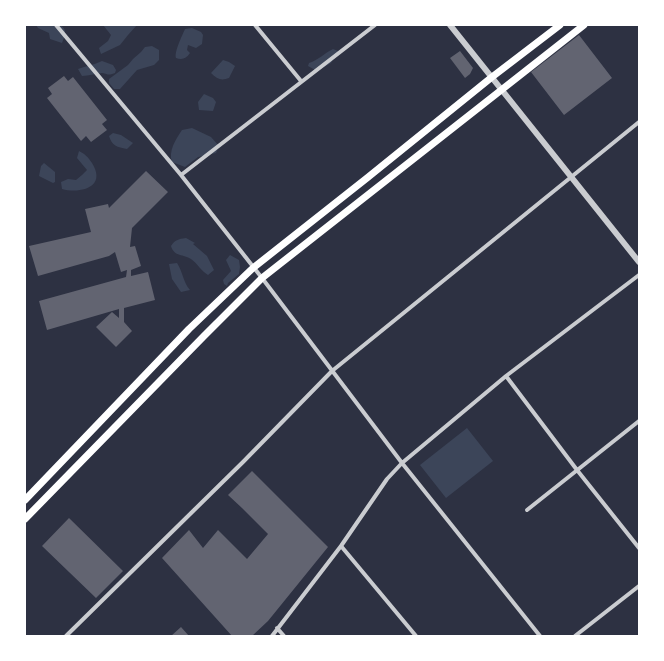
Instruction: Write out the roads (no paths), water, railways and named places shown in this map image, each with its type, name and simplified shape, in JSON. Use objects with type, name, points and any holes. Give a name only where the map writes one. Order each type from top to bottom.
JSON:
[{"type":"main road","points":[[25,500],[189,329],[253,268],[367,178],[492,76],[560,25]]},
{"type":"main road","points":[[25,519],[262,278],[584,25]]},
{"type":"main road","points":[[367,178],[376,189]]},
{"type":"street","points":[[56,25],[181,175],[262,278],[402,463],[540,636]]},
{"type":"street","points":[[255,25],[301,82]]},
{"type":"street","points":[[181,175],[375,25]]},
{"type":"street","points":[[450,25],[639,262]]},
{"type":"street","points":[[66,636],[238,467],[332,371],[639,122]]},
{"type":"street","points":[[272,636],[342,546],[387,479],[402,463],[506,376],[639,275]]},
{"type":"street","points":[[506,376],[577,470],[639,548]]},
{"type":"street","points":[[526,510],[639,421]]},
{"type":"street","points":[[342,546],[416,636]]},
{"type":"street","points":[[575,636],[639,586]]},
{"type":"street","points":[[277,628],[284,636]]}]
